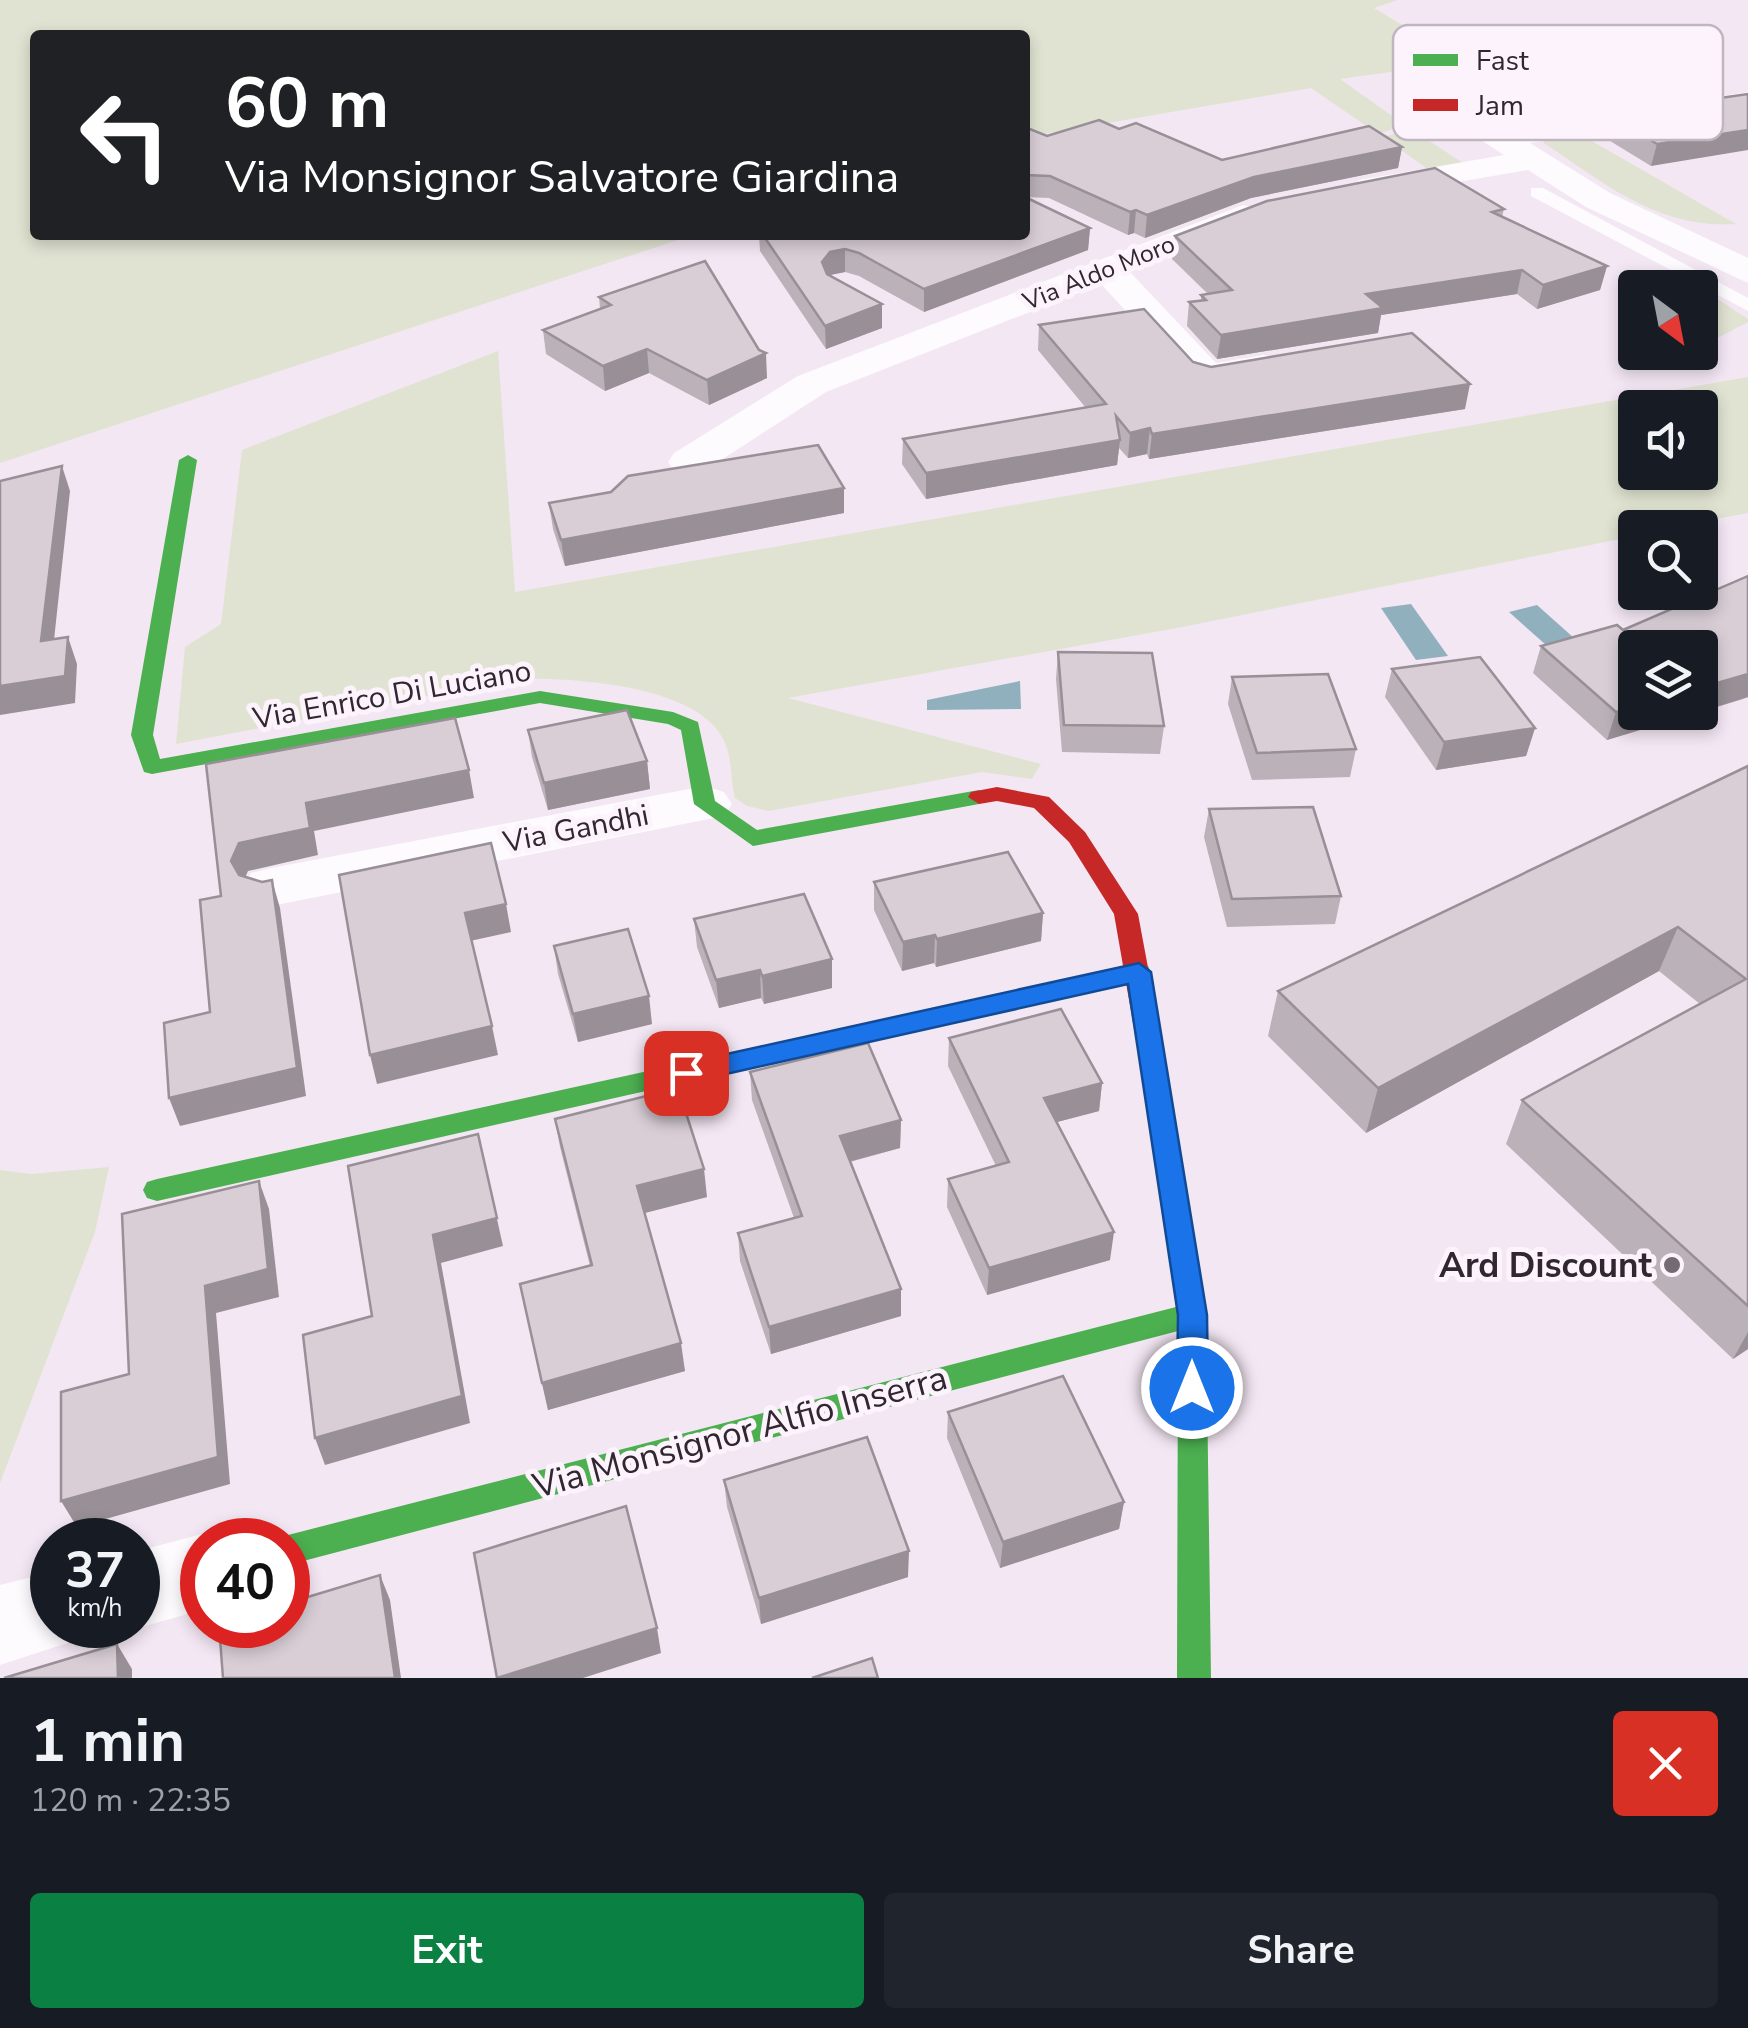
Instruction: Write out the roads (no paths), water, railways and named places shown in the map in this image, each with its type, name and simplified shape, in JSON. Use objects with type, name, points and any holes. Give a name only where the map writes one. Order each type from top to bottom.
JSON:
[{"type":"street","points":[[1723,105],[1748,101]]},
{"type":"street","points":[[1493,140],[1527,164],[1691,253],[1748,272]]},
{"type":"street","points":[[1521,140],[1527,164]]},
{"type":"street","points":[[1344,191],[1527,164]]},
{"type":"street","name":"Via Aldo Moro","points":[[689,462],[812,384],[934,338],[1117,256],[1270,208]]},
{"type":"street","points":[[1691,253],[1748,232]]},
{"type":"street","points":[[1117,256],[1208,376],[1300,361]]},
{"type":"street","points":[[889,313],[934,338]]},
{"type":"street","name":"Via Enrico Di Luciano","points":[[188,460],[142,735],[152,767],[540,697],[673,718],[691,726],[705,804]]},
{"type":"street","points":[[705,804],[753,838],[997,794],[1041,802],[1077,837],[1126,914],[1139,972],[1192,1315],[1194,1678]]},
{"type":"street","name":"Via Gandhi","points":[[271,888],[705,804]]},
{"type":"street","points":[[157,1190],[1139,972]]},
{"type":"street","name":"Via Monsignor Alfio Inserra","points":[[310,1544],[1192,1315]]},
{"type":"street","points":[[0,1625],[30,1617]]},
{"type":"lane","points":[[1691,253],[1748,305]]},
{"type":"water","points":[[1411,604],[1448,656],[1416,660],[1381,608]]},
{"type":"water","points":[[1537,605],[1574,638],[1546,645],[1509,612]]},
{"type":"water","points":[[1020,681],[1021,709],[927,710],[927,700]]},
{"type":"place","name":"Ard Discount","points":[[1672,1265]]}]
